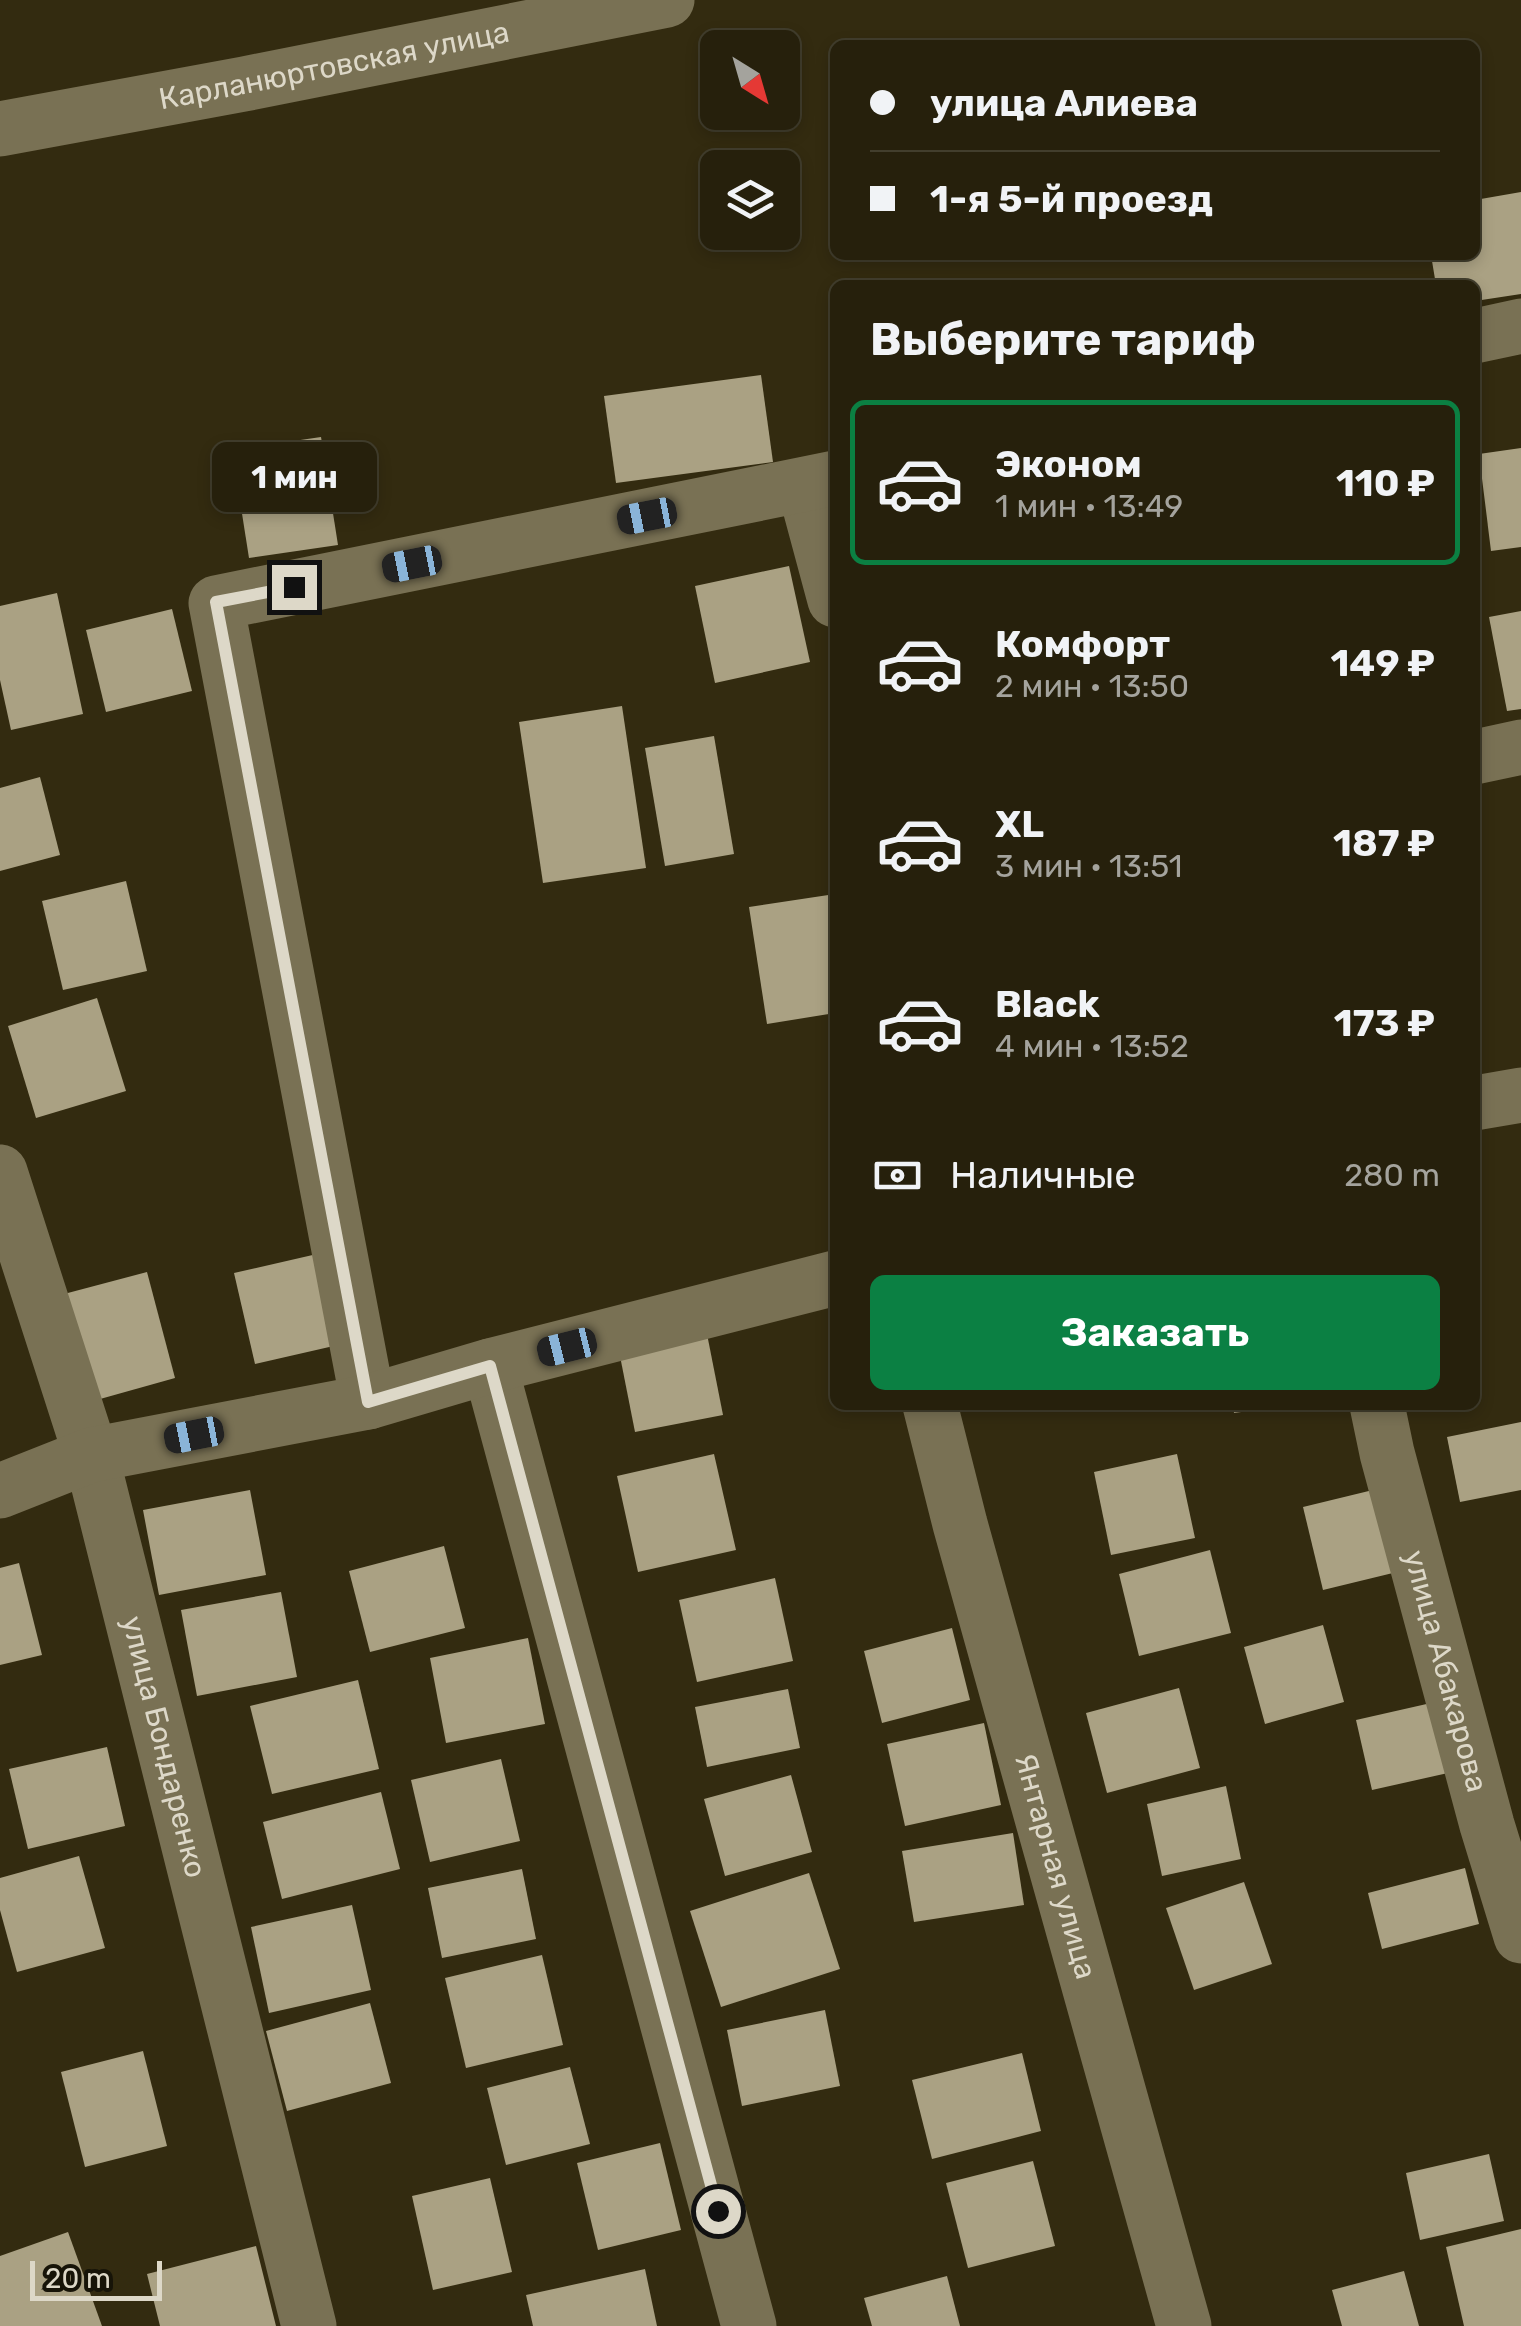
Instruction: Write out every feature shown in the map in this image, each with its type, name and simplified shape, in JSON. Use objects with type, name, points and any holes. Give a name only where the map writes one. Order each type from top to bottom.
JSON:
[{"type":"street","name":"Карланюртовская улица","points":[[0,129],[667,0]]},
{"type":"street","points":[[1480,335],[1521,326]]},
{"type":"street","points":[[368,1402],[216,602],[820,482],[830,561]]},
{"type":"street","points":[[1480,755],[1521,748]]},
{"type":"street","points":[[1480,1102],[1521,1095]]},
{"type":"street","name":"улица Бондаренко","points":[[0,1172],[90,1455],[309,2326]]},
{"type":"street","points":[[0,1491],[90,1455],[368,1402],[490,1366],[830,1279]]},
{"type":"street","points":[[490,1366],[749,2326]]},
{"type":"street","name":"Янтарная улица","points":[[931,1410],[1184,2326]]},
{"type":"street","name":"улица Абакарова","points":[[1379,1410],[1387,1453],[1487,1825],[1521,1936]]},
{"type":"building","points":[[1521,192],[1521,294],[1480,300],[1480,280],[1435,280],[1432,260],[1480,260],[1480,199]]},
{"type":"building","points":[[761,375],[773,462],[616,483],[604,396]]},
{"type":"building","points":[[321,437],[338,545],[249,558],[232,450]]},
{"type":"building","points":[[1521,448],[1521,547],[1491,551],[1480,454]]},
{"type":"building","points":[[789,566],[810,662],[715,683],[695,586]]},
{"type":"building","points":[[57,593],[83,714],[11,730],[0,680],[0,606]]},
{"type":"building","points":[[172,609],[192,691],[106,712],[86,630]]},
{"type":"building","points":[[1521,611],[1521,709],[1507,711],[1489,617]]},
{"type":"building","points":[[622,706],[646,868],[543,883],[519,722]]},
{"type":"building","points":[[714,736],[734,854],[665,866],[645,748]]},
{"type":"building","points":[[40,777],[60,855],[0,871],[0,788]]},
{"type":"building","points":[[126,881],[147,971],[63,990],[42,901]]},
{"type":"building","points":[[830,895],[830,1014],[767,1024],[749,907]]},
{"type":"building","points":[[97,998],[126,1091],[36,1118],[8,1026]]},
{"type":"building","points":[[317,1254],[338,1345],[255,1364],[234,1273]]},
{"type":"building","points":[[147,1272],[175,1378],[93,1401],[64,1294]]},
{"type":"building","points":[[707,1334],[723,1415],[635,1432],[619,1351]]},
{"type":"building","points":[[1521,1422],[1521,1490],[1460,1502],[1447,1437]]},
{"type":"building","points":[[714,1454],[736,1550],[638,1572],[617,1476]]},
{"type":"building","points":[[1177,1454],[1195,1538],[1111,1555],[1094,1472]]},
{"type":"building","points":[[1377,1489],[1397,1572],[1323,1590],[1303,1507]]},
{"type":"building","points":[[250,1490],[266,1575],[159,1595],[143,1510]]},
{"type":"building","points":[[444,1546],[465,1628],[370,1652],[349,1571]]},
{"type":"building","points":[[1210,1550],[1231,1633],[1139,1656],[1119,1574]]},
{"type":"building","points":[[19,1563],[42,1655],[0,1665],[0,1568]]},
{"type":"building","points":[[775,1578],[793,1661],[697,1682],[679,1600]]},
{"type":"building","points":[[281,1592],[297,1677],[197,1696],[181,1610]]},
{"type":"building","points":[[1323,1625],[1344,1702],[1265,1724],[1244,1647]]},
{"type":"building","points":[[952,1628],[970,1700],[882,1723],[864,1651]]},
{"type":"building","points":[[528,1638],[545,1724],[446,1743],[430,1658]]},
{"type":"building","points":[[358,1680],[379,1769],[272,1794],[250,1706]]},
{"type":"building","points":[[1179,1688],[1200,1768],[1107,1793],[1086,1713]]},
{"type":"building","points":[[788,1689],[800,1748],[707,1767],[695,1707]]},
{"type":"building","points":[[1431,1703],[1448,1773],[1372,1790],[1356,1720]]},
{"type":"building","points":[[984,1723],[1001,1805],[905,1826],[887,1744]]},
{"type":"building","points":[[107,1747],[125,1826],[28,1849],[9,1769]]},
{"type":"building","points":[[501,1759],[520,1841],[430,1862],[411,1780]]},
{"type":"building","points":[[791,1775],[812,1852],[725,1876],[704,1799]]},
{"type":"building","points":[[1226,1786],[1241,1859],[1162,1876],[1147,1804]]},
{"type":"building","points":[[381,1792],[400,1869],[282,1899],[263,1822]]},
{"type":"building","points":[[1013,1833],[1024,1905],[914,1922],[902,1851]]},
{"type":"building","points":[[79,1856],[105,1948],[17,1972],[0,1910],[0,1878]]},
{"type":"building","points":[[1465,1868],[1479,1924],[1382,1949],[1368,1893]]},
{"type":"building","points":[[522,1869],[536,1939],[442,1958],[428,1888]]},
{"type":"building","points":[[809,1873],[840,1969],[721,2007],[690,1911]]},
{"type":"building","points":[[1244,1882],[1272,1964],[1194,1990],[1166,1908]]},
{"type":"building","points":[[352,1905],[371,1990],[269,2013],[251,1927]]},
{"type":"building","points":[[542,1955],[563,2045],[466,2068],[445,1978]]},
{"type":"building","points":[[370,2003],[391,2083],[287,2111],[266,2031]]},
{"type":"building","points":[[825,2010],[840,2086],[742,2106],[727,2030]]},
{"type":"building","points":[[143,2051],[167,2146],[85,2167],[61,2072]]},
{"type":"building","points":[[1022,2053],[1041,2131],[932,2159],[912,2080]]},
{"type":"building","points":[[570,2067],[590,2144],[506,2165],[487,2088]]},
{"type":"building","points":[[660,2143],[681,2230],[598,2250],[577,2163]]},
{"type":"building","points":[[1489,2154],[1504,2221],[1420,2240],[1406,2173]]},
{"type":"building","points":[[1033,2161],[1055,2246],[968,2268],[946,2183]]},
{"type":"building","points":[[490,2178],[512,2272],[433,2290],[412,2196]]},
{"type":"building","points":[[1521,2229],[1521,2326],[1464,2326],[1446,2247]]},
{"type":"building","points":[[68,2232],[102,2326],[0,2326],[0,2256]]},
{"type":"building","points":[[256,2246],[276,2326],[160,2326],[147,2274]]},
{"type":"building","points":[[645,2269],[657,2326],[533,2326],[526,2295]]},
{"type":"building","points":[[1404,2271],[1419,2326],[1342,2326],[1332,2290]]},
{"type":"building","points":[[947,2276],[960,2326],[872,2326],[864,2298]]},
{"type":"route","points":[[294,587],[216,602],[368,1402],[490,1366],[718,2211]]}]
